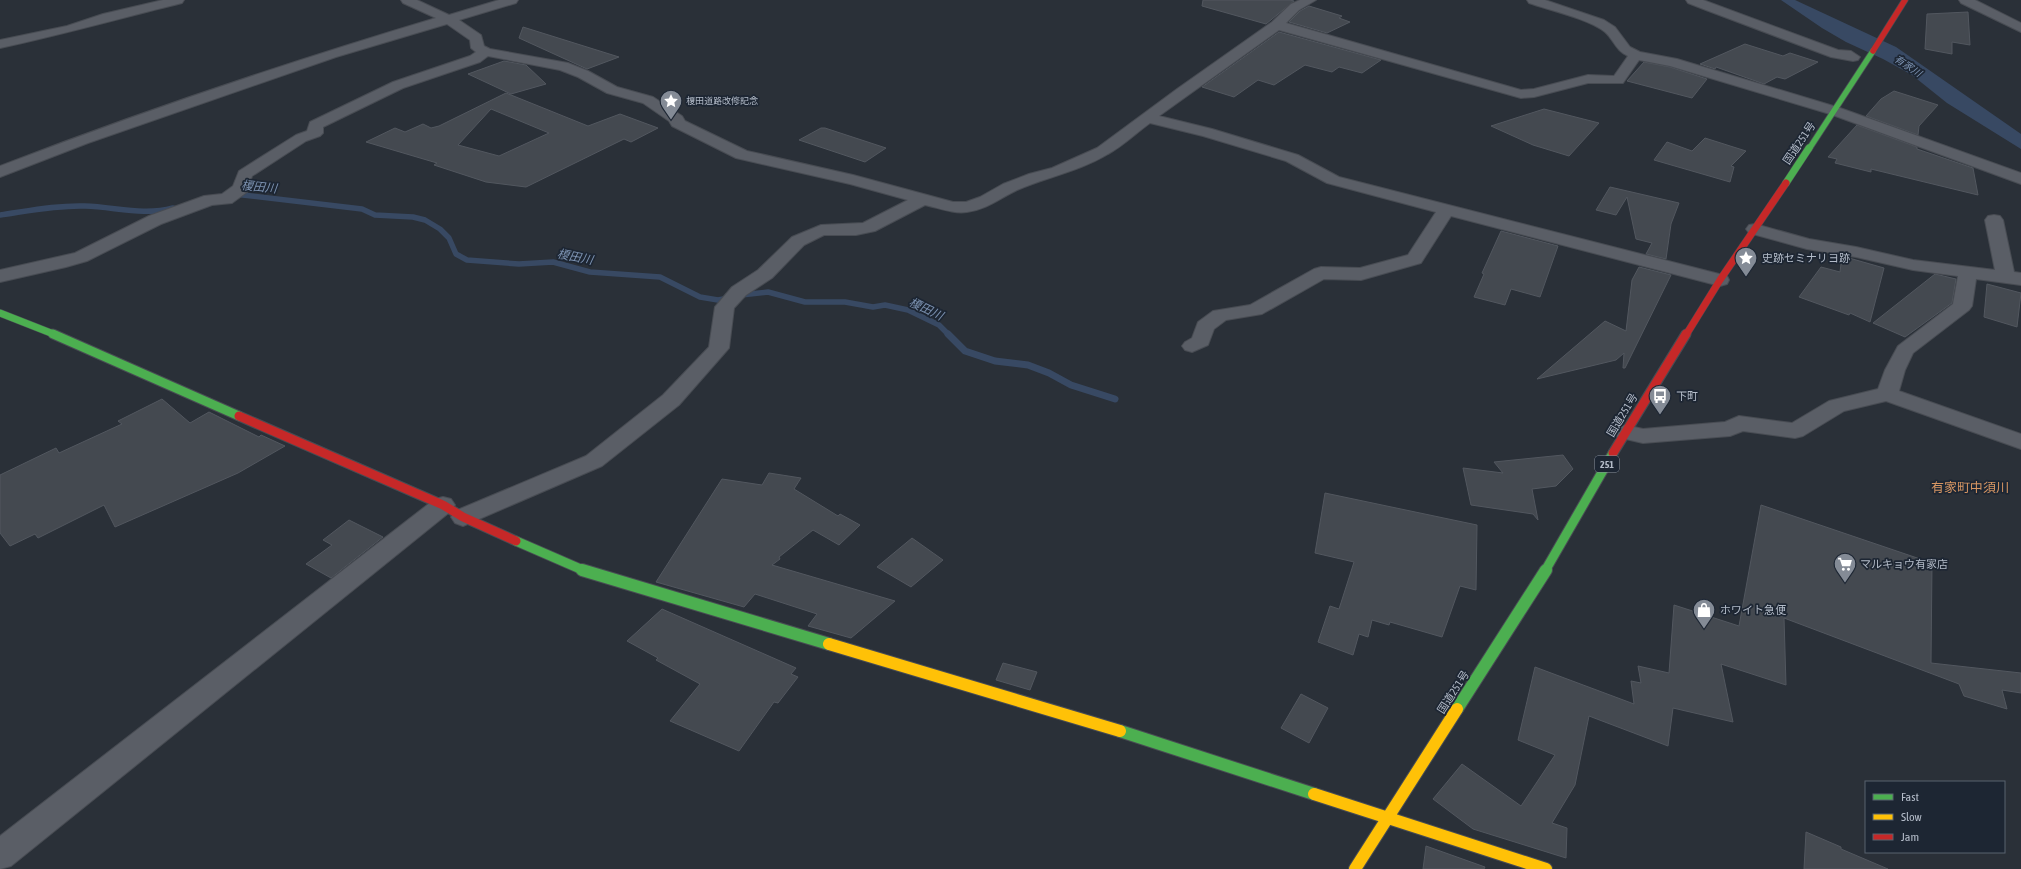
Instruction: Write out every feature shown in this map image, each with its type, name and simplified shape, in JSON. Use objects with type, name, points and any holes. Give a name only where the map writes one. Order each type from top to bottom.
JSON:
[{"type":"main road","name":"国道251号","points":[[1355,869],[1386,818],[1558,551],[1625,432],[1720,280],[1835,111],[1886,33],[1903,3]]},
{"type":"main road","points":[[0,313],[67,340],[453,511],[586,572],[1077,717],[1546,869]]},
{"type":"street","points":[[0,44],[70,29],[108,17],[178,0]]},
{"type":"street","points":[[407,0],[450,20],[476,38],[478,48],[486,52],[563,66],[583,74],[612,90],[648,100],[677,119],[677,123],[742,155],[804,168],[953,207],[967,207],[986,201],[1009,188],[1035,177],[1057,172],[1103,151],[1277,25],[1295,7],[1310,0]]},
{"type":"street","points":[[0,172],[90,137],[331,54],[450,20],[512,0]]},
{"type":"street","points":[[1533,0],[1598,23],[1610,30],[1625,50],[1636,55],[1672,62],[1835,111],[2021,179]]},
{"type":"street","points":[[1692,0],[1730,16],[1774,30],[1836,54],[1846,54],[1853,57]]},
{"type":"street","points":[[1965,0],[2021,28]]},
{"type":"street","points":[[1277,25],[1460,76],[1482,84],[1522,94],[1534,93],[1588,79],[1618,80],[1636,55]]},
{"type":"street","points":[[0,276],[44,267],[82,256],[155,220],[210,200],[226,199],[241,188],[245,174],[301,138],[315,133],[315,125],[321,121],[348,110],[398,85],[475,59],[486,52]]},
{"type":"street","points":[[1147,118],[1207,132],[1292,158],[1333,180],[1720,280]]},
{"type":"street","points":[[0,855],[453,511],[594,461],[672,400],[719,348],[725,307],[733,297],[765,274],[798,241],[821,230],[856,230],[869,227],[922,199]]},
{"type":"street","points":[[1192,346],[1201,341],[1205,326],[1220,315],[1255,310],[1320,273],[1361,274],[1415,258],[1446,210]]},
{"type":"street","points":[[1755,229],[1806,244],[1856,252],[1913,266],[2013,277],[1994,220]]},
{"type":"street","points":[[1887,394],[1895,370],[1905,350],[1962,306],[1968,272]]},
{"type":"street","points":[[1625,432],[1643,436],[1730,429],[1739,423],[1795,431],[1837,406],[1887,394],[2021,442]]},
{"type":"water","name":"有家川","points":[[1781,0],[1795,0],[1896,47],[2021,134],[2021,149],[1947,103],[1912,75],[1883,59],[1846,42],[1822,28]]},
{"type":"building","points":[[1203,0],[1294,1],[1266,24],[1202,6]]},
{"type":"building","points":[[1309,6],[1342,16],[1339,18],[1350,22],[1327,33],[1289,22],[1300,11]]},
{"type":"building","points":[[1968,12],[1970,45],[1952,42],[1952,54],[1925,49],[1927,14]]},
{"type":"building","points":[[523,27],[619,57],[587,69],[519,38]]},
{"type":"building","points":[[1279,32],[1381,60],[1362,73],[1339,67],[1332,72],[1305,65],[1274,85],[1258,80],[1234,97],[1202,87]]},
{"type":"building","points":[[1745,44],[1783,56],[1790,53],[1818,62],[1785,79],[1777,77],[1764,84],[1716,67],[1715,69],[1700,64]]},
{"type":"building","points":[[504,61],[526,65],[546,84],[511,94],[468,74]]},
{"type":"building","points":[[1644,62],[1670,67],[1707,79],[1692,98],[1627,81]]},
{"type":"building","points":[[1894,91],[1938,105],[1919,126],[1918,135],[1866,116],[1881,99]]},
{"type":"building","points":[[506,93],[588,126],[620,114],[658,128],[631,142],[624,139],[526,187],[486,182],[434,165],[437,163],[366,142],[395,128],[405,132],[423,124],[431,128],[439,126]],"holes":[[[491,109],[549,133],[499,156],[458,145]]]},
{"type":"building","points":[[1544,109],[1599,123],[1569,156],[1533,145],[1491,126]]},
{"type":"building","points":[[1857,125],[1917,147],[1917,149],[1973,168],[1978,195],[1871,169],[1871,172],[1835,163],[1837,159],[1828,157]]},
{"type":"building","points":[[821,128],[886,148],[865,162],[799,140]]},
{"type":"building","points":[[1705,138],[1746,151],[1731,166],[1734,167],[1730,182],[1654,160],[1667,142],[1692,151]]},
{"type":"building","points":[[1610,187],[1679,203],[1671,224],[1666,259],[1646,254],[1652,243],[1636,239],[1627,197],[1616,215],[1596,210]]},
{"type":"building","points":[[1501,231],[1558,246],[1540,297],[1511,289],[1505,305],[1474,297],[1484,274],[1482,273]]},
{"type":"building","points":[[1842,256],[1884,268],[1870,322],[1850,313],[1849,315],[1799,297],[1821,267],[1840,272]]},
{"type":"building","points":[[1639,267],[1671,275],[1625,368],[1623,368],[1624,353],[1616,360],[1537,379],[1605,321],[1626,331],[1632,280]]},
{"type":"building","points":[[1935,274],[1956,279],[1952,303],[1905,337],[1873,323]]},
{"type":"building","points":[[1987,284],[2021,293],[2017,327],[1984,317]]},
{"type":"building","points":[[162,399],[190,423],[209,412],[259,437],[261,435],[285,446],[238,473],[115,527],[104,505],[38,538],[35,534],[10,546],[0,533],[0,475],[56,448],[59,453],[122,424],[118,421]]},
{"type":"building","points":[[1563,455],[1573,469],[1556,486],[1532,489],[1538,520],[1533,514],[1471,505],[1463,468],[1503,473],[1494,462]]},
{"type":"building","points":[[769,473],[801,478],[794,489],[838,516],[840,514],[860,525],[839,545],[813,530],[779,557],[780,559],[772,565],[895,601],[851,638],[808,626],[817,614],[755,594],[744,607],[656,582],[722,479],[762,485]]},
{"type":"building","points":[[1325,493],[1477,525],[1476,590],[1460,586],[1442,637],[1390,622],[1389,625],[1372,620],[1368,637],[1359,634],[1353,655],[1318,642],[1330,606],[1339,609],[1354,562],[1315,553]]},
{"type":"building","points":[[1761,505],[1932,563],[1931,663],[2021,673],[2021,693],[2002,690],[2007,709],[1964,696],[1959,684],[1784,618],[1786,685],[1721,664],[1733,722],[1673,708],[1668,746],[1589,716],[1575,785],[1552,823],[1567,828],[1566,858],[1473,829],[1433,799],[1462,764],[1521,806],[1555,755],[1518,740],[1535,667],[1634,704],[1631,681],[1641,683],[1638,666],[1669,673],[1674,605],[1739,626]]},
{"type":"building","points":[[349,520],[383,537],[331,578],[306,564],[332,545],[323,540]]},
{"type":"building","points":[[912,538],[943,560],[911,587],[877,567]]},
{"type":"building","points":[[662,609],[796,668],[791,674],[798,677],[778,703],[774,702],[739,751],[670,721],[700,684],[656,660],[658,658],[627,641]]},
{"type":"building","points":[[1003,663],[1037,672],[1030,690],[996,680]]},
{"type":"building","points":[[1301,694],[1328,708],[1309,743],[1281,728]]},
{"type":"building","points":[[1806,832],[1841,847],[1841,849],[1888,869],[1804,869]]},
{"type":"building","points":[[1426,846],[1485,867],[1484,869],[1423,869]]},
{"type":"waterway","name":"榎田川","points":[[234,194],[362,209],[375,215],[413,217],[425,220],[440,229],[449,238],[456,254],[467,260],[519,264],[553,262],[590,272],[660,277],[700,297],[718,300],[729,298]]},
{"type":"waterway","name":"榎田川","points":[[0,215],[64,206],[85,206],[140,211],[173,208]]},
{"type":"waterway","name":"榎田川","points":[[741,295],[768,292],[805,302],[845,302],[873,307],[885,305],[908,310],[939,325],[965,351],[995,361],[1028,365],[1049,373],[1071,385],[1115,399]]},
{"type":"traffic: fast","points":[[1786,183],[1873,51]]},
{"type":"traffic: fast","points":[[0,313],[67,340],[239,416]]},
{"type":"traffic: fast","points":[[1457,709],[1558,551],[1613,453]]},
{"type":"traffic: fast","points":[[516,541],[586,572],[829,644]]},
{"type":"traffic: fast","points":[[1120,731],[1314,794]]},
{"type":"traffic: slow","points":[[829,644],[1120,731]]},
{"type":"traffic: slow","points":[[1355,869],[1457,709]]},
{"type":"traffic: slow","points":[[1314,794],[1546,869]]},
{"type":"traffic: jam","points":[[1873,51],[1905,0]]},
{"type":"traffic: jam","points":[[1613,453],[1720,280],[1786,183]]},
{"type":"traffic: jam","points":[[239,416],[443,505],[463,517],[516,541]]},
{"type":"place","name":"榎田道路改修記念","points":[[671,120]]},
{"type":"place","name":"史跡セミナリヨ跡","points":[[1746,278]]},
{"type":"place","name":"下町","points":[[1660,416]]},
{"type":"place","name":"マルキョウ有家店","points":[[1845,584]]},
{"type":"place","name":"ホワイト急便","points":[[1704,630]]},
{"type":"district","name":"有家町中須川","points":[[1970,487]]}]
